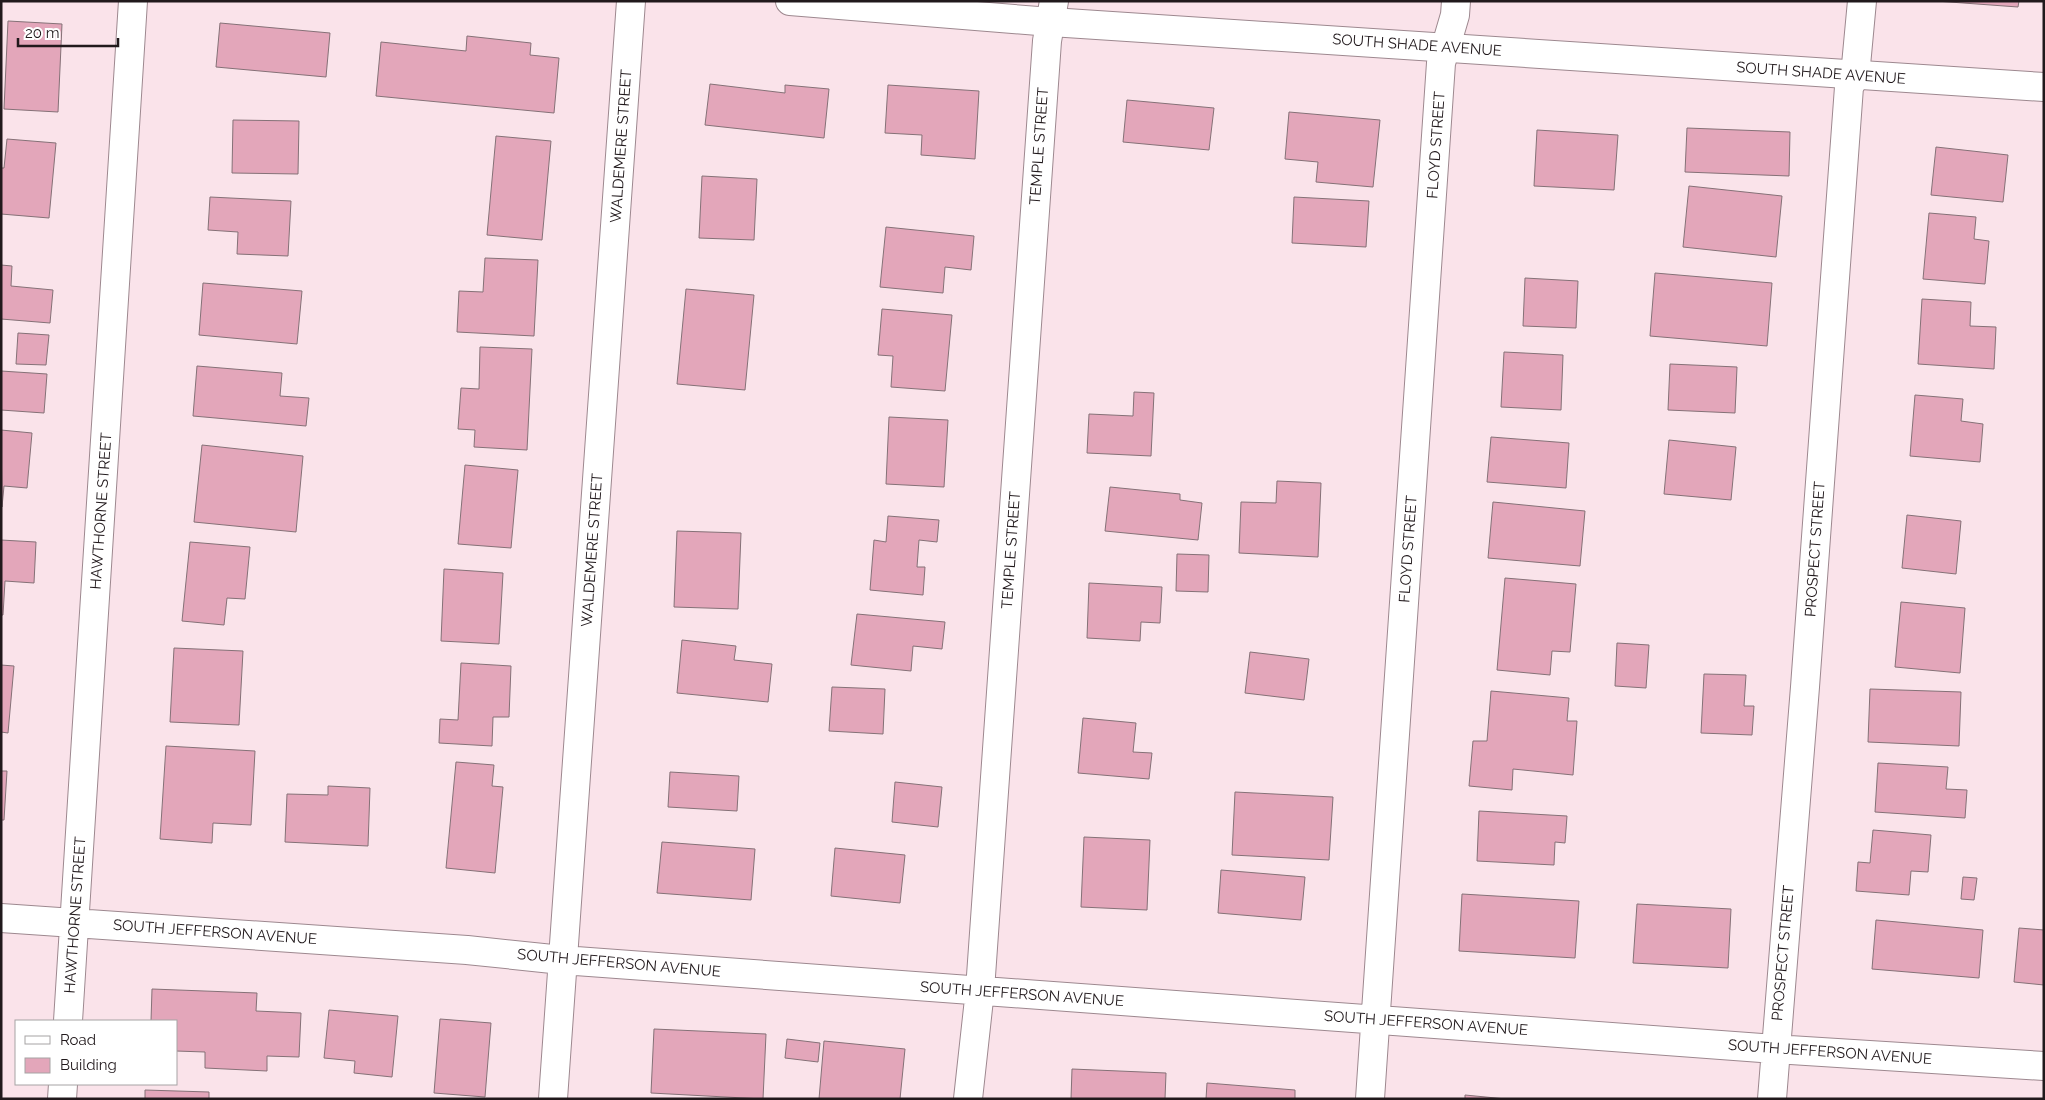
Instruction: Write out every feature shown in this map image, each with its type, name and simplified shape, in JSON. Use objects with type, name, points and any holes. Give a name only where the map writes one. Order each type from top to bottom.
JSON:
[{"type":"street","name":"HAWTHORNE STREET","points":[[68,1020],[133,1]]},
{"type":"street","name":"WALDEMERE STREET","points":[[553,1099],[631,1]]},
{"type":"street","name":"SOUTH SHADE AVENUE","points":[[790,1],[1052,12],[1448,46],[1855,76],[2044,87]]},
{"type":"street","name":"FLOYD STREET","points":[[1370,1099],[1441,73],[1456,1]]},
{"type":"street","name":"PROSPECT STREET","points":[[1772,1099],[1806,687],[1848,87],[1855,76],[1862,1]]},
{"type":"street","name":"TEMPLE STREET","points":[[968,1099],[980,990],[1045,61],[1052,12]]},
{"type":"street","name":"SOUTH JEFFERSON AVENUE","points":[[1,918],[467,950],[562,960],[1775,1049],[2044,1066]]},
{"type":"street","points":[[62,1099],[63,1085]]},
{"type":"building","points":[[1936,1],[2019,1],[2018,7]]},
{"type":"building","points":[[8,21],[62,24],[58,112],[4,109]]},
{"type":"building","points":[[220,23],[330,33],[326,77],[216,67]]},
{"type":"building","points":[[467,36],[531,43],[530,55],[559,58],[554,113],[376,96],[381,42],[466,51]]},
{"type":"building","points":[[710,84],[785,93],[785,85],[829,89],[824,138],[705,125]]},
{"type":"building","points":[[888,85],[979,91],[975,159],[921,155],[922,135],[885,133]]},
{"type":"building","points":[[1127,100],[1214,108],[1209,150],[1123,142]]},
{"type":"building","points":[[1289,112],[1380,120],[1373,187],[1316,182],[1318,162],[1285,159]]},
{"type":"building","points":[[233,120],[299,121],[298,174],[232,173]]},
{"type":"building","points":[[1687,128],[1790,132],[1789,176],[1685,172]]},
{"type":"building","points":[[1537,130],[1618,135],[1614,190],[1534,186]]},
{"type":"building","points":[[496,136],[551,141],[542,240],[487,235]]},
{"type":"building","points":[[7,139],[56,143],[49,218],[1,214],[1,168],[4,168]]},
{"type":"building","points":[[1936,147],[2008,155],[2003,202],[1931,195]]},
{"type":"building","points":[[702,176],[757,179],[754,240],[699,238]]},
{"type":"building","points":[[1689,186],[1782,196],[1776,257],[1683,247]]},
{"type":"building","points":[[210,197],[291,201],[288,256],[237,254],[238,232],[208,230]]},
{"type":"building","points":[[1294,197],[1369,201],[1366,247],[1292,243]]},
{"type":"building","points":[[1929,213],[1976,217],[1974,239],[1989,241],[1985,284],[1923,279]]},
{"type":"building","points":[[886,227],[974,236],[971,270],[945,267],[943,293],[880,287]]},
{"type":"building","points":[[485,258],[538,260],[534,336],[457,332],[459,291],[483,292]]},
{"type":"building","points":[[1,265],[12,266],[11,286],[53,290],[50,323],[1,319]]},
{"type":"building","points":[[1655,273],[1772,283],[1767,346],[1650,336]]},
{"type":"building","points":[[1525,278],[1578,281],[1576,328],[1523,326]]},
{"type":"building","points":[[203,283],[302,291],[297,344],[199,335]]},
{"type":"building","points":[[686,289],[754,295],[745,390],[677,384]]},
{"type":"building","points":[[1922,299],[1971,302],[1970,326],[1996,327],[1994,369],[1918,364]]},
{"type":"building","points":[[882,309],[952,315],[945,391],[891,387],[893,356],[878,355]]},
{"type":"building","points":[[18,333],[49,335],[46,365],[16,364]]},
{"type":"building","points":[[480,347],[532,349],[527,450],[474,447],[475,430],[458,429],[461,388],[479,389]]},
{"type":"building","points":[[1504,352],[1563,355],[1561,410],[1501,407]]},
{"type":"building","points":[[1670,364],[1737,367],[1735,413],[1668,410]]},
{"type":"building","points":[[197,366],[282,373],[280,396],[309,398],[306,426],[193,416]]},
{"type":"building","points":[[1,371],[47,374],[44,413],[1,410]]},
{"type":"building","points":[[1134,392],[1154,393],[1151,456],[1087,453],[1089,414],[1133,416]]},
{"type":"building","points":[[1915,395],[1963,399],[1961,421],[1983,424],[1980,462],[1910,456]]},
{"type":"building","points":[[889,417],[948,420],[944,487],[886,484]]},
{"type":"building","points":[[1,430],[32,433],[27,488],[4,486],[2,507]]},
{"type":"building","points":[[1491,437],[1569,443],[1566,488],[1487,482]]},
{"type":"building","points":[[1669,440],[1736,447],[1731,500],[1664,494]]},
{"type":"building","points":[[202,445],[303,456],[296,532],[194,522]]},
{"type":"building","points":[[465,465],[518,470],[511,548],[458,544]]},
{"type":"building","points":[[1277,481],[1321,483],[1318,557],[1239,553],[1241,502],[1276,503]]},
{"type":"building","points":[[1110,487],[1180,494],[1180,500],[1202,503],[1198,540],[1105,531]]},
{"type":"building","points":[[1493,502],[1585,511],[1580,566],[1488,558]]},
{"type":"building","points":[[1907,515],[1961,521],[1956,574],[1902,568]]},
{"type":"building","points":[[888,516],[939,520],[937,542],[919,540],[917,567],[925,567],[923,595],[870,590],[874,540],[886,542]]},
{"type":"building","points":[[677,531],[741,533],[738,609],[674,607]]},
{"type":"building","points":[[1,540],[36,542],[34,583],[5,581],[3,615],[1,615]]},
{"type":"building","points":[[190,542],[250,547],[245,599],[227,598],[224,625],[182,621]]},
{"type":"building","points":[[1177,554],[1209,555],[1208,592],[1176,591]]},
{"type":"building","points":[[444,569],[503,573],[499,644],[441,641]]},
{"type":"building","points":[[1505,578],[1576,584],[1570,652],[1552,651],[1550,675],[1497,670]]},
{"type":"building","points":[[1089,583],[1162,587],[1160,623],[1141,622],[1140,641],[1087,638]]},
{"type":"building","points":[[1901,602],[1965,608],[1960,673],[1895,667]]},
{"type":"building","points":[[857,614],[945,622],[942,649],[913,646],[911,671],[851,665]]},
{"type":"building","points":[[682,640],[736,646],[734,660],[772,664],[768,702],[677,693]]},
{"type":"building","points":[[1617,643],[1649,645],[1646,688],[1615,686]]},
{"type":"building","points":[[174,648],[243,651],[239,725],[170,722]]},
{"type":"building","points":[[1250,652],[1309,659],[1304,700],[1245,693]]},
{"type":"building","points":[[461,663],[511,666],[509,717],[493,717],[492,746],[439,743],[440,719],[458,720]]},
{"type":"building","points":[[1,665],[14,666],[8,733],[1,732]]},
{"type":"building","points":[[1704,674],[1746,675],[1744,706],[1754,706],[1752,735],[1701,733]]},
{"type":"building","points":[[832,687],[885,689],[883,734],[829,731]]},
{"type":"building","points":[[1870,689],[1961,692],[1959,746],[1868,742]]},
{"type":"building","points":[[1491,691],[1569,698],[1567,721],[1577,721],[1573,775],[1513,769],[1512,790],[1469,786],[1473,741],[1487,741]]},
{"type":"building","points":[[1083,718],[1136,723],[1133,752],[1152,753],[1149,779],[1078,773]]},
{"type":"building","points":[[166,746],[255,751],[251,825],[213,823],[212,843],[160,839]]},
{"type":"building","points":[[456,762],[494,765],[492,786],[503,787],[495,873],[446,868]]},
{"type":"building","points":[[1878,763],[1948,767],[1946,789],[1967,790],[1965,818],[1875,812]]},
{"type":"building","points":[[1,771],[7,771],[4,820],[1,820]]},
{"type":"building","points":[[670,772],[739,776],[737,811],[668,807]]},
{"type":"building","points":[[895,782],[942,787],[938,827],[892,822]]},
{"type":"building","points":[[328,786],[370,788],[368,846],[285,842],[287,794],[328,795]]},
{"type":"building","points":[[1235,792],[1333,797],[1329,860],[1232,855]]},
{"type":"building","points":[[1479,811],[1567,816],[1565,843],[1555,842],[1554,865],[1477,861]]},
{"type":"building","points":[[1873,830],[1931,835],[1928,872],[1911,871],[1909,895],[1856,891],[1858,862],[1870,863]]},
{"type":"building","points":[[1084,837],[1150,840],[1147,910],[1081,907]]},
{"type":"building","points":[[662,842],[755,849],[751,900],[657,893]]},
{"type":"building","points":[[835,848],[905,855],[900,903],[831,896]]},
{"type":"building","points":[[1221,870],[1305,877],[1301,920],[1218,913]]},
{"type":"building","points":[[1963,877],[1977,878],[1974,900],[1961,899]]},
{"type":"building","points":[[1462,894],[1579,901],[1575,958],[1459,951]]},
{"type":"building","points":[[1637,904],[1731,909],[1728,968],[1633,963]]},
{"type":"building","points":[[1876,920],[1983,930],[1979,978],[1872,969]]},
{"type":"building","points":[[2019,928],[2044,930],[2044,985],[2014,982]]},
{"type":"building","points":[[152,989],[257,993],[256,1011],[301,1013],[299,1057],[267,1056],[267,1071],[205,1068],[205,1052],[178,1051],[178,1020],[151,1020]]},
{"type":"building","points":[[329,1010],[398,1016],[392,1077],[354,1073],[355,1061],[324,1058]]},
{"type":"building","points":[[440,1019],[491,1023],[485,1097],[434,1093]]},
{"type":"building","points":[[654,1029],[766,1034],[763,1099],[651,1093]]},
{"type":"building","points":[[787,1039],[820,1043],[818,1062],[785,1058]]},
{"type":"building","points":[[824,1041],[905,1049],[900,1099],[819,1099]]},
{"type":"building","points":[[1072,1069],[1166,1073],[1165,1099],[1071,1099]]},
{"type":"building","points":[[1207,1083],[1295,1090],[1295,1099],[1206,1099]]},
{"type":"building","points":[[145,1090],[209,1092],[209,1099],[145,1099]]},
{"type":"building","points":[[1465,1095],[1506,1099],[1465,1099]]}]
